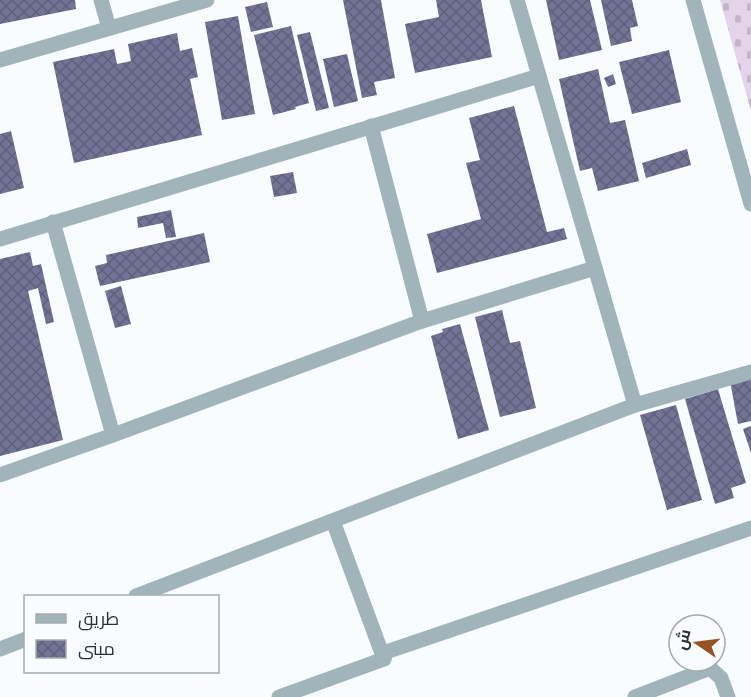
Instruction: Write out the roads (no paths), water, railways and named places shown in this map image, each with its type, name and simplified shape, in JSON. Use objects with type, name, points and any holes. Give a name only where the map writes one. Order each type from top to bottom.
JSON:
[{"type":"street","points":[[101,0],[110,28]]},
{"type":"street","points":[[0,60],[207,0]]},
{"type":"street","points":[[517,0],[634,405]]},
{"type":"street","points":[[693,0],[751,204]]},
{"type":"street","points":[[0,239],[539,76]]},
{"type":"street","points":[[371,126],[423,321]]},
{"type":"street","points":[[53,223],[112,436]]},
{"type":"street","points":[[0,475],[423,321],[595,268]]},
{"type":"street","points":[[141,595],[634,405],[751,372]]},
{"type":"street","points":[[335,520],[385,656]]},
{"type":"street","points":[[279,697],[385,656],[751,528]]},
{"type":"street","points":[[0,649],[24,640]]},
{"type":"street","points":[[635,697],[710,668],[721,678],[728,697]]}]
